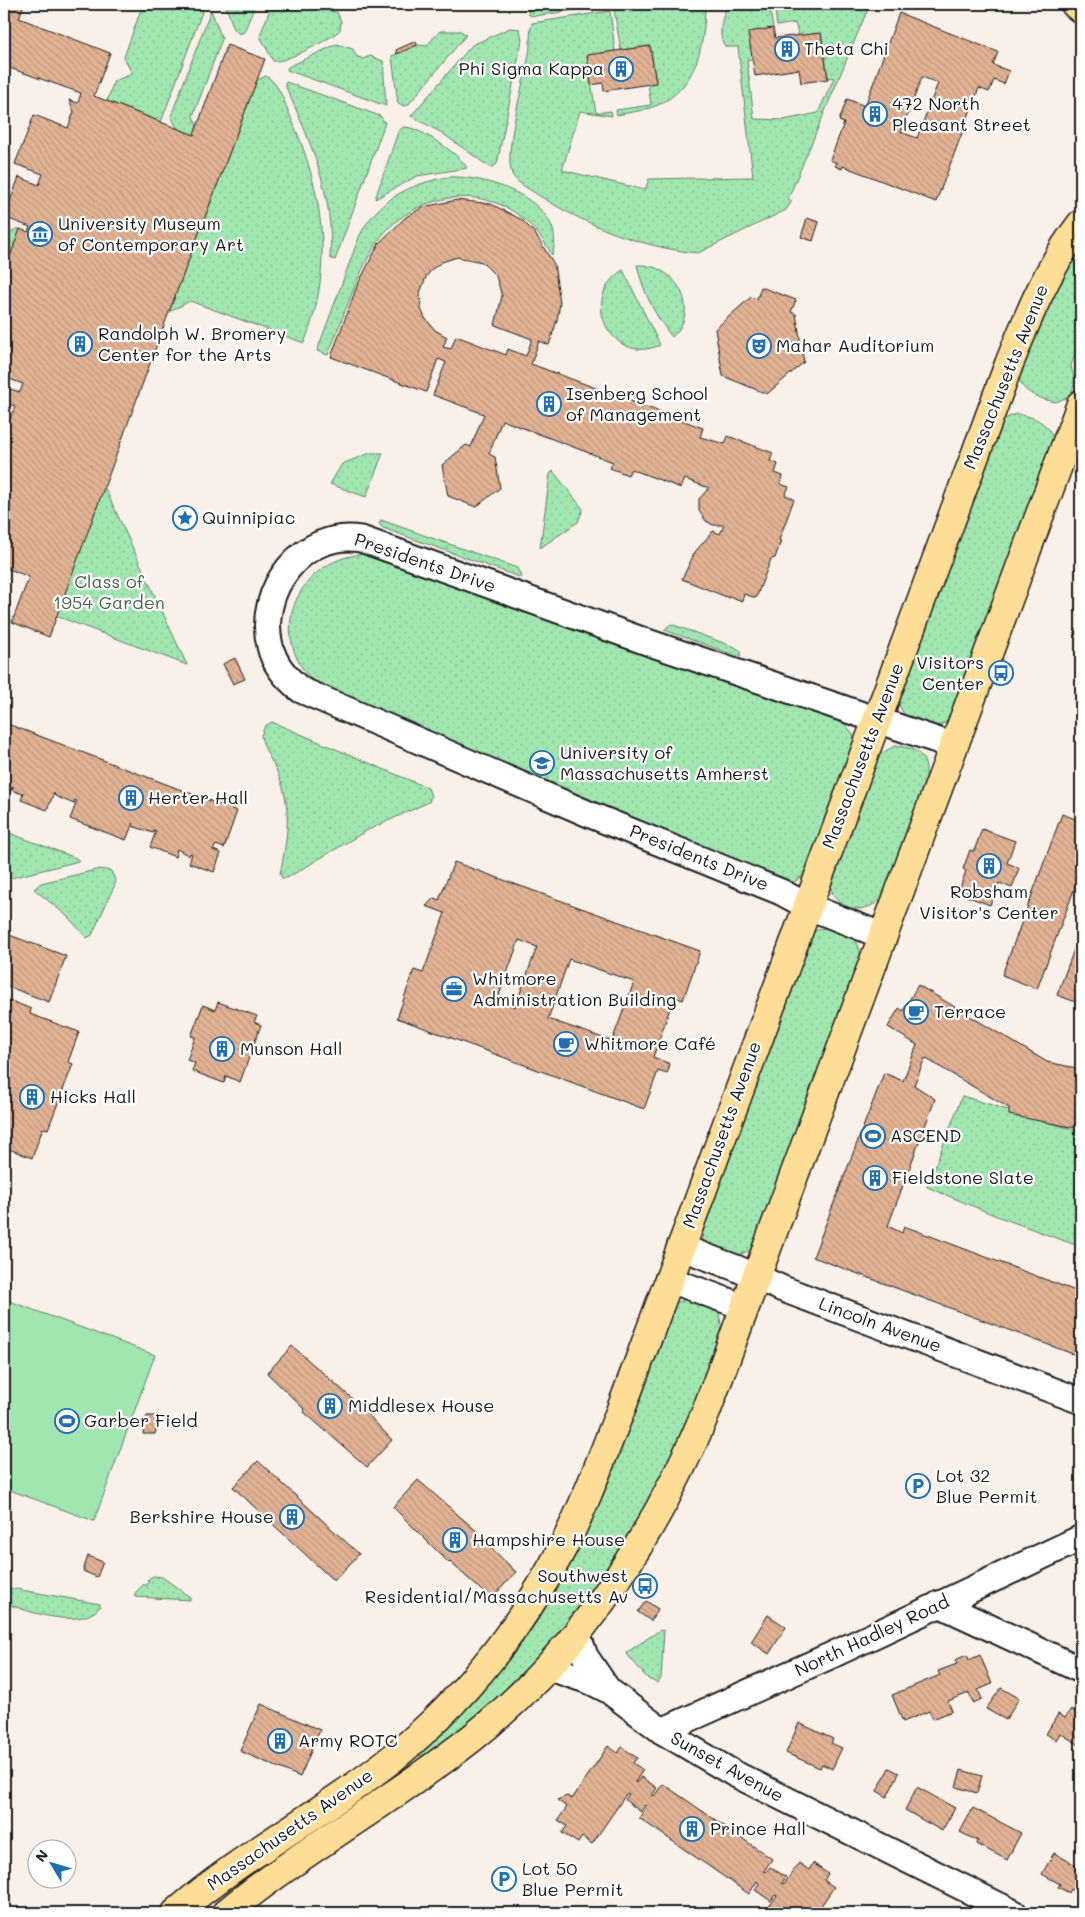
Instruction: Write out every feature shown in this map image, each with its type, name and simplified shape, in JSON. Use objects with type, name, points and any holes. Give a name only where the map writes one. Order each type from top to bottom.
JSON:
[{"type":"main road","points":[[1075,4],[1081,9]]},
{"type":"main road","name":"Massachusetts Avenue","points":[[176,1913],[206,1888],[394,1756],[443,1712],[494,1656],[543,1583],[568,1538],[623,1404],[806,906],[1030,310],[1055,261],[1081,224]]},
{"type":"main road","name":"Massachusetts Avenue","points":[[226,1913],[460,1747],[508,1706],[547,1667],[577,1633],[632,1556],[669,1493],[706,1412],[1081,404]]},
{"type":"street","name":"Presidents Drive","points":[[883,936],[806,906],[780,892],[591,815],[301,690],[288,680],[270,647],[268,624],[273,599],[287,570],[301,555],[330,539],[346,536],[361,539],[847,712],[877,719],[954,746]]},
{"type":"street","name":"Lincoln Avenue","points":[[680,1247],[755,1278],[1081,1401]]},
{"type":"street","points":[[668,1279],[744,1307]]},
{"type":"street","name":"North Hadley Road","points":[[662,1731],[1081,1538]]},
{"type":"street","points":[[938,1604],[1081,1670]]},
{"type":"street","name":"Sunset Avenue","points":[[577,1633],[586,1656],[608,1690]]},
{"type":"street","name":"Sunset Avenue","points":[[547,1667],[592,1682],[608,1690],[662,1731],[733,1773],[1014,1913]]},
{"type":"green space","points":[[143,4],[205,4],[161,122],[107,101],[114,81],[132,74],[124,57]]},
{"type":"green space","points":[[225,4],[252,4],[253,10],[244,32],[239,34],[234,29]]},
{"type":"green space","points":[[275,4],[337,12],[341,21],[340,30],[308,50],[287,59],[273,61],[260,36],[270,9]]},
{"type":"green space","points":[[554,4],[608,5],[535,16],[529,15],[528,7]]},
{"type":"green space","points":[[653,4],[705,4],[701,47],[697,60],[684,85],[674,95],[652,107],[617,115],[616,110],[651,105],[648,84],[656,82],[650,46],[621,50],[614,10]]},
{"type":"green space","points":[[727,4],[769,4],[773,28],[753,59],[747,60],[754,119],[784,120],[818,113],[834,78],[828,77],[821,33],[799,37],[795,23],[777,26],[774,4],[870,4],[788,199],[792,201],[786,210],[698,253],[655,246],[612,232],[551,203],[515,179],[510,164],[510,149],[529,54],[532,23],[610,11],[615,51],[587,56],[596,113],[611,111],[612,116],[580,111],[562,170],[645,190],[649,179],[753,177],[738,47],[726,47],[721,37],[721,26]]},
{"type":"green space","points":[[211,10],[222,39],[193,116],[197,126],[194,135],[177,128],[171,116]]},
{"type":"green space","points":[[510,28],[520,29],[522,40],[497,164],[491,168],[442,133],[411,116],[472,45]]},
{"type":"green space","points":[[440,31],[461,31],[466,35],[409,104],[405,106],[398,104],[392,56],[417,45],[426,46]]},
{"type":"green space","points":[[337,44],[353,49],[356,56],[363,59],[370,56],[383,61],[386,106],[287,70],[288,67]]},
{"type":"green space","points":[[266,76],[278,89],[302,146],[311,173],[321,229],[322,258],[320,286],[314,315],[304,343],[190,301],[169,312],[257,80]]},
{"type":"green space","points":[[286,82],[380,116],[385,123],[335,260],[330,258],[331,235],[329,213],[319,169],[285,85]]},
{"type":"green space","points":[[403,127],[418,131],[438,142],[457,156],[467,168],[417,176],[375,199],[398,132]]},
{"type":"green space","points":[[448,177],[483,181],[503,187],[521,195],[537,207],[549,220],[554,236],[552,255],[530,225],[504,206],[486,200],[467,197],[447,198],[428,203],[411,211],[381,237],[366,262],[328,355],[317,351],[359,237],[366,224],[385,204],[407,189]]},
{"type":"green space","points":[[16,229],[20,229],[4,273],[4,237]]},
{"type":"green space","points":[[1081,244],[1081,335],[1071,366],[1075,382],[1070,396],[1056,402],[1028,392],[1019,377],[1040,315]]},
{"type":"green space","points":[[637,265],[651,266],[663,271],[680,290],[685,301],[685,314],[681,326],[672,337],[650,303]]},
{"type":"green space","points":[[623,270],[660,345],[643,349],[628,346],[615,338],[606,326],[602,312],[603,297],[609,282]]},
{"type":"green space","points":[[1016,414],[1041,422],[1050,431],[1053,443],[949,720],[934,726],[917,723],[903,712],[899,705],[898,697],[1000,423],[1004,419]]},
{"type":"green space","points":[[370,453],[383,453],[366,497],[330,484],[342,464]]},
{"type":"green space","points":[[553,471],[583,509],[578,522],[540,548],[550,474]]},
{"type":"green space","name":"Class of 1954 Garden","points":[[104,486],[187,665],[56,616]]},
{"type":"green space","points":[[381,520],[517,568],[522,578],[383,528],[379,524]]},
{"type":"green space","points":[[367,554],[844,723],[853,734],[854,743],[804,875],[794,882],[785,882],[340,698],[315,683],[308,676],[296,656],[291,635],[292,615],[298,596],[310,580],[325,567],[345,558]]},
{"type":"green space","points":[[671,624],[735,647],[741,651],[740,657],[664,630]]},
{"type":"green space","points":[[272,722],[428,788],[431,796],[429,802],[366,831],[287,878],[282,878],[280,874],[287,824],[286,799],[278,774],[264,746],[261,735],[265,726]]},
{"type":"green space","points":[[895,746],[911,749],[921,756],[926,768],[925,784],[884,894],[878,902],[870,906],[861,909],[852,908],[843,905],[836,899],[830,881],[878,755]]},
{"type":"green space","points":[[4,831],[76,858],[79,861],[11,878],[4,875]]},
{"type":"green space","points":[[100,869],[111,871],[116,882],[92,935],[87,938],[67,916],[34,889],[41,883]]},
{"type":"green space","points":[[825,928],[847,935],[857,943],[860,955],[859,964],[756,1239],[749,1251],[735,1256],[703,1242],[702,1226],[810,936],[818,929]]},
{"type":"green space","points":[[962,1096],[1081,1132],[1081,1247],[999,1217],[927,1187]]},
{"type":"green space","name":"Garber Field","points":[[4,1299],[155,1355],[94,1521],[4,1488]]},
{"type":"green space","points":[[687,1299],[719,1313],[722,1330],[679,1439],[660,1481],[633,1532],[595,1589],[552,1642],[503,1691],[450,1738],[426,1754],[419,1755],[421,1749],[462,1712],[500,1670],[534,1626],[549,1602],[583,1536],[673,1304]]},
{"type":"green space","points":[[153,1576],[162,1577],[190,1597],[190,1600],[135,1597],[135,1593],[144,1584],[146,1586],[149,1582],[147,1580]]},
{"type":"green space","points":[[4,1587],[8,1590],[10,1588],[100,1604],[100,1607],[91,1614],[80,1618],[53,1617],[4,1603]]},
{"type":"green space","points":[[660,1630],[664,1631],[661,1678],[658,1683],[648,1679],[626,1653]]},
{"type":"building","name":"Randolph W. Bromery Center for the Arts","points":[[4,4],[24,4],[19,18],[110,53],[94,96],[194,135],[227,45],[265,59],[49,637],[12,622],[29,577],[4,567],[4,419],[7,426],[15,406],[5,403],[10,389],[20,392],[23,384],[4,377],[4,273],[20,229],[28,232],[30,227],[4,217],[19,177],[39,185],[43,174],[15,164],[34,115],[68,128],[74,111],[69,100],[78,103],[81,93],[4,66]]},
{"type":"building","name":"472 North Pleasant Street","points":[[899,13],[998,52],[993,65],[1009,71],[1004,84],[994,80],[989,92],[979,88],[936,202],[843,166],[842,169],[835,166],[837,163],[830,160],[844,123],[839,121],[847,99],[865,106]],"holes":[[[922,77],[938,83],[917,138],[901,132]]]},
{"type":"building","name":"Theta Chi","points":[[773,28],[775,38],[821,33],[828,79],[801,83],[799,69],[755,76],[748,32]]},
{"type":"building","points":[[416,41],[417,45],[397,54],[396,50]]},
{"type":"building","name":"Phi Sigma Kappa","points":[[650,46],[656,83],[604,91],[603,83],[591,85],[587,55]]},
{"type":"building","name":"Isenberg School of Management","points":[[457,200],[491,204],[522,220],[534,232],[554,264],[560,303],[549,345],[539,341],[531,364],[703,428],[700,437],[725,444],[728,436],[773,453],[770,461],[778,464],[775,473],[783,476],[780,484],[789,487],[785,495],[794,499],[779,540],[781,541],[775,558],[771,559],[756,598],[744,594],[742,601],[729,596],[729,598],[682,579],[695,552],[713,531],[720,534],[724,525],[713,525],[706,521],[699,511],[699,499],[709,488],[685,479],[681,488],[631,469],[628,475],[610,468],[613,462],[502,420],[489,454],[495,457],[500,488],[476,507],[448,496],[442,465],[466,445],[471,447],[484,414],[433,395],[446,362],[438,359],[426,392],[331,357],[357,286],[379,243],[406,217],[423,207]],"holes":[[[457,257],[482,262],[496,276],[502,296],[495,325],[532,339],[526,356],[508,349],[506,355],[456,336],[451,349],[443,347],[447,337],[435,330],[425,318],[421,309],[420,293],[426,277],[432,269],[442,262]]]},
{"type":"building","points":[[807,218],[819,222],[813,241],[801,237]]},
{"type":"building","name":"Mahar Auditorium","points":[[761,287],[796,300],[791,312],[796,314],[804,362],[767,394],[723,376],[715,329],[751,297],[757,299]]},
{"type":"building","points":[[235,658],[245,679],[233,684],[223,664]]},
{"type":"building","name":"Herter Hall","points":[[5,723],[237,811],[224,848],[216,845],[213,850],[221,853],[214,872],[189,863],[192,854],[190,853],[189,856],[177,849],[175,857],[150,847],[156,831],[154,830],[153,833],[132,826],[133,823],[126,840],[70,819],[77,801],[75,800],[74,804],[55,796],[54,793],[47,810],[21,800],[24,792],[22,794],[12,790],[13,786],[8,795],[4,793]]},
{"type":"building","points":[[1062,814],[1081,821],[1081,871],[1037,989],[1002,975]]},
{"type":"building","name":"Robsham Visitor's Center","points":[[982,829],[1015,841],[1007,863],[1019,868],[1012,888],[999,883],[990,905],[958,893],[966,871],[963,869],[970,850],[974,851]]},
{"type":"building","name":"Whitmore Administration Building","points":[[454,862],[700,951],[683,1000],[674,997],[653,1057],[670,1064],[667,1074],[658,1071],[644,1109],[397,1018],[414,970],[423,973],[445,913],[426,906],[434,898],[439,900]],"holes":[[[519,940],[537,947],[515,1007],[497,1001]],[[569,959],[634,982],[612,1041],[548,1019]]]},
{"type":"building","points":[[1081,931],[1081,1004],[1057,995]]},
{"type":"building","points":[[4,933],[66,956],[49,1002],[4,985]]},
{"type":"building","name":"Fieldstone Slate","points":[[918,985],[1047,1062],[1081,1069],[1081,1129],[1009,1115],[1009,1108],[925,1058],[914,1085],[935,1099],[888,1226],[902,1233],[904,1226],[1081,1293],[1081,1357],[813,1257],[884,1073],[903,1081],[917,1045],[888,1027],[899,1008],[903,1011]]},
{"type":"building","name":"Hicks Hall","points":[[4,998],[31,1009],[30,1014],[79,1032],[68,1062],[73,1064],[48,1129],[43,1128],[32,1158],[4,1147]]},
{"type":"building","name":"Munson Hall","points":[[218,1002],[257,1016],[254,1022],[261,1025],[240,1082],[226,1076],[224,1083],[192,1071],[195,1063],[187,1060],[195,1037],[191,1036],[203,1005],[215,1010]]},
{"type":"building","name":"Middlesex House","points":[[292,1346],[355,1401],[392,1440],[367,1467],[304,1412],[305,1410],[267,1373]]},
{"type":"building","points":[[147,1416],[160,1416],[155,1434],[143,1434]]},
{"type":"building","name":"Berkshire House","points":[[258,1461],[359,1554],[334,1581],[233,1487]]},
{"type":"building","name":"Hampshire House","points":[[418,1480],[480,1534],[478,1535],[516,1572],[491,1599],[449,1563],[393,1507]]},
{"type":"building","points":[[88,1556],[103,1562],[97,1577],[83,1571]]},
{"type":"building","points":[[646,1601],[658,1609],[651,1621],[638,1612]]},
{"type":"building","points":[[768,1615],[786,1627],[769,1654],[751,1642]]},
{"type":"building","points":[[967,1655],[969,1660],[980,1655],[992,1684],[978,1690],[982,1699],[973,1703],[969,1693],[948,1701],[952,1711],[933,1719],[929,1711],[903,1722],[892,1695],[940,1675],[938,1671],[957,1664],[955,1660]]},
{"type":"building","points":[[1001,1688],[1019,1698],[1006,1720],[986,1709]]},
{"type":"building","name":"Army ROTC","points":[[261,1704],[320,1730],[300,1777],[240,1751]]},
{"type":"building","points":[[1071,1709],[1081,1715],[1081,1746],[1060,1733],[1056,1740],[1046,1734],[1058,1714],[1065,1718]]},
{"type":"building","points":[[799,1723],[833,1739],[831,1743],[842,1748],[832,1769],[822,1764],[820,1768],[786,1753]]},
{"type":"building","name":"Prince Hall","points":[[608,1746],[618,1753],[622,1747],[637,1758],[633,1763],[643,1770],[635,1782],[641,1777],[657,1788],[652,1795],[654,1796],[663,1784],[772,1859],[764,1871],[766,1872],[770,1867],[786,1877],[782,1883],[784,1884],[799,1863],[809,1870],[813,1863],[828,1874],[824,1880],[834,1887],[816,1913],[764,1913],[777,1896],[775,1895],[771,1901],[755,1890],[759,1883],[757,1881],[749,1894],[639,1818],[647,1806],[645,1805],[641,1812],[625,1800],[629,1794],[627,1793],[592,1844],[582,1837],[578,1843],[562,1833],[567,1826],[558,1820],[567,1807],[557,1800],[567,1796],[572,1799]]},
{"type":"building","points":[[889,1768],[899,1773],[887,1797],[877,1791]]},
{"type":"building","points":[[961,1770],[982,1776],[977,1793],[956,1787]]},
{"type":"building","points":[[917,1787],[955,1808],[942,1831],[905,1810]]},
{"type":"building","points":[[973,1808],[1021,1833],[1007,1860],[977,1844],[978,1841],[960,1832]]},
{"type":"building","points":[[1054,1853],[1081,1868],[1081,1878],[1074,1891],[1071,1889],[1069,1893],[1058,1887],[1060,1884],[1042,1874]]},
{"type":"place","name":"Theta Chi","points":[[787,49]]},
{"type":"place","name":"Phi Sigma Kappa","points":[[621,69]]},
{"type":"place","name":"472 North Pleasant Street","points":[[875,114]]},
{"type":"place","name":"University Museum of Contemporary Art","points":[[40,234]]},
{"type":"place","name":"Randolph W. Bromery Center for the Arts","points":[[80,344]]},
{"type":"place","name":"Mahar Auditorium","points":[[759,346]]},
{"type":"place","name":"Isenberg School of Management","points":[[549,404]]},
{"type":"place","name":"Quinnipiac","points":[[185,518]]},
{"type":"place","name":"Visitors Center","points":[[1001,673]]},
{"type":"place","name":"University of Massachusetts Amherst","points":[[542,763]]},
{"type":"place","name":"Herter Hall","points":[[131,798]]},
{"type":"place","name":"Robsham Visitor's Center","points":[[989,866]]},
{"type":"place","name":"Whitmore Administration Building","points":[[454,989]]},
{"type":"place","name":"Terrace","points":[[916,1012]]},
{"type":"place","name":"Whitmore Café","points":[[566,1044]]},
{"type":"place","name":"Munson Hall","points":[[222,1049]]},
{"type":"place","name":"Hicks Hall","points":[[32,1097]]},
{"type":"place","name":"ASCEND","points":[[873,1136]]},
{"type":"place","name":"Fieldstone Slate","points":[[875,1178]]},
{"type":"place","name":"Middlesex House","points":[[330,1406]]},
{"type":"place","name":"Garber Field","points":[[67,1421]]},
{"type":"place","name":"Lot 32 Blue Permit","points":[[918,1486]]},
{"type":"place","name":"Berkshire House","points":[[292,1517]]},
{"type":"place","name":"Hampshire House","points":[[455,1540]]},
{"type":"place","name":"Southwest Residential/Massachusetts Av","points":[[645,1586]]},
{"type":"place","name":"Army ROTC","points":[[280,1741]]},
{"type":"place","name":"Prince Hall","points":[[692,1829]]},
{"type":"place","name":"Lot 50 Blue Permit","points":[[504,1879]]}]
